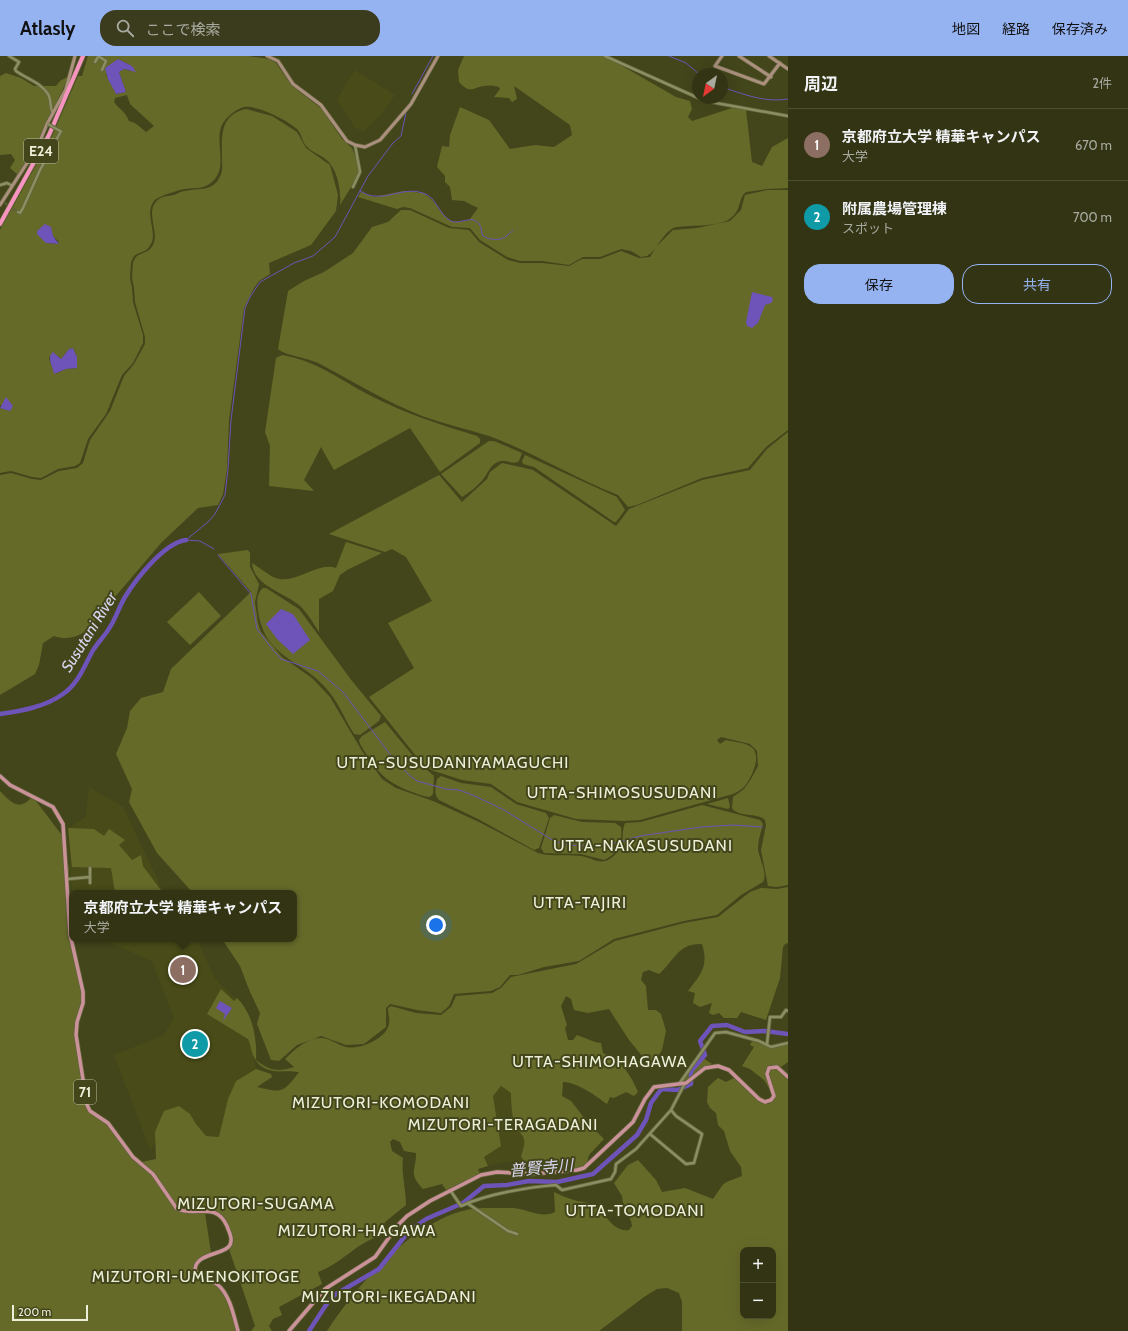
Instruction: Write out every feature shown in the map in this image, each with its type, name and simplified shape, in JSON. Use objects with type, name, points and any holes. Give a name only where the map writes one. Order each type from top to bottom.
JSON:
[{"type":"highway","name":"E24","points":[[0,224],[49,135],[83,56]]},
{"type":"highway","name":"E24","points":[[0,221],[38,153],[76,75]]},
{"type":"main road","name":"71","points":[[0,776],[10,786],[47,803],[57,811],[63,824],[69,906]]},
{"type":"main road","name":"71","points":[[72,942],[83,992],[83,1003],[76,1031],[87,1105],[90,1111],[108,1123],[133,1158],[153,1174],[177,1209],[210,1211],[217,1213],[223,1218],[231,1239],[231,1244],[226,1249],[200,1260],[195,1270],[200,1276],[216,1284],[222,1289],[238,1331]]},
{"type":"main road","points":[[289,1331],[322,1292],[373,1260],[407,1216],[473,1178],[489,1173],[531,1174],[584,1168],[633,1122],[652,1089],[659,1086],[681,1084],[690,1081],[705,1068],[721,1067],[736,1076],[760,1099],[766,1102],[772,1100],[774,1096],[767,1076],[769,1068],[777,1067],[788,1077]]},
{"type":"street","points":[[9,56],[19,62],[16,71],[43,88],[51,99],[51,110],[53,112]]},
{"type":"street","points":[[2,202],[11,185],[30,160],[69,81],[75,56]]},
{"type":"street","points":[[95,62],[98,56],[106,61],[102,70]]},
{"type":"street","points":[[267,56],[278,61],[294,84],[321,105],[344,137],[354,146],[360,172],[353,187]]},
{"type":"street","points":[[354,146],[369,147],[380,140],[414,99],[438,56]]},
{"type":"street","points":[[605,56],[705,101],[788,116]]},
{"type":"street","points":[[722,56],[715,66],[764,84],[771,77],[780,63]]},
{"type":"street","points":[[739,56],[771,77]]},
{"type":"street","points":[[768,56],[788,68]]},
{"type":"street","points":[[18,212],[20,213],[23,208],[60,130],[47,124]]},
{"type":"street","points":[[0,185],[8,183],[11,185]]},
{"type":"street","points":[[90,868],[90,883]]},
{"type":"street","points":[[68,879],[90,877]]},
{"type":"street","points":[[767,1044],[770,1017],[781,1017],[786,1010],[788,1010]]},
{"type":"street","points":[[450,1190],[460,1206],[479,1198],[542,1186],[556,1185],[562,1190],[611,1179],[615,1172],[616,1164],[636,1149],[671,1110],[684,1085],[681,1084],[715,1033],[726,1032],[774,1047],[788,1043]]},
{"type":"street","points":[[650,1134],[686,1164],[694,1164],[702,1134],[676,1116],[671,1110]]},
{"type":"street","points":[[467,1203],[508,1231],[517,1234]]},
{"type":"shaded area","points":[[88,56],[248,56],[269,59],[276,63],[292,86],[322,109],[342,139],[352,148],[358,163],[358,176],[340,205],[339,185],[333,168],[326,159],[307,147],[297,129],[286,121],[257,108],[244,107],[227,118],[220,129],[220,168],[218,175],[213,181],[203,187],[182,190],[164,195],[156,199],[151,206],[150,218],[153,230],[152,242],[146,250],[134,256],[131,262],[130,278],[133,302],[143,335],[143,343],[133,363],[122,375],[106,414],[88,439],[80,463],[75,466],[58,469],[41,478],[11,471],[0,473],[0,408],[10,411],[0,405],[0,230],[52,136],[78,76],[82,76]],"holes":[[[120,60],[132,66],[130,71],[124,69],[119,72],[126,92],[116,94],[106,74]],[[127,95],[130,104],[154,126],[146,132],[135,123],[129,121],[114,102],[115,98]],[[50,226],[53,236],[59,242],[56,244],[46,243]],[[73,348],[77,357],[77,368],[66,369],[55,374],[49,359],[50,356],[58,356],[61,359],[69,349]]]},
{"type":"shaded area","points":[[464,56],[605,56],[676,97],[690,101],[692,109],[688,117],[692,121],[732,108],[746,110],[752,162],[762,166],[772,147],[788,138],[788,188],[746,192],[742,197],[737,211],[731,218],[720,223],[677,227],[672,229],[647,256],[641,257],[631,251],[621,249],[600,257],[583,257],[569,265],[542,261],[520,261],[507,257],[480,240],[470,228],[452,227],[410,208],[403,207],[397,209],[358,197],[361,192],[374,197],[403,191],[423,193],[435,203],[447,218],[452,221],[459,222],[469,220],[478,208],[464,201],[452,200],[450,187],[445,182],[445,176],[437,167],[442,146],[449,147],[450,135],[460,107],[489,120],[510,149],[535,145],[554,147],[572,135],[570,125],[514,86],[517,99],[512,102],[509,98],[494,97],[500,89],[499,87],[487,86],[469,89],[463,86],[459,82],[458,70]]},
{"type":"shaded area","points":[[118,59],[132,66],[136,72],[124,69],[119,72],[126,92],[116,94],[108,79],[105,68]]},
{"type":"shaded area","points":[[355,70],[395,95],[380,116],[364,131],[355,128],[337,99]]},
{"type":"shaded area","points":[[6,73],[21,78],[34,86],[56,86],[60,81],[69,76],[37,145],[18,175],[10,168],[15,160],[11,154],[0,155],[0,76]]},
{"type":"shaded area","points":[[246,109],[272,116],[297,132],[306,148],[330,165],[338,195],[336,211],[311,245],[269,263],[270,274],[259,281],[244,308],[229,420],[227,469],[223,494],[218,505],[198,508],[161,543],[86,631],[70,638],[54,636],[43,643],[39,665],[35,674],[0,695],[0,475],[11,473],[41,480],[59,471],[77,468],[83,463],[90,440],[110,411],[124,376],[134,364],[145,344],[145,337],[135,302],[132,278],[133,262],[136,257],[149,250],[154,242],[155,236],[152,210],[154,204],[162,197],[174,195],[184,191],[206,188],[215,184],[222,170],[222,135],[224,128],[231,116]]},
{"type":"shaded area","points":[[767,190],[788,190],[788,430],[766,447],[748,468],[702,478],[637,505],[628,507],[618,495],[585,481],[505,442],[439,422],[409,411],[317,363],[278,349],[288,291],[304,281],[324,272],[353,253],[372,227],[388,222],[401,210],[410,210],[449,228],[469,230],[479,242],[508,260],[520,263],[542,263],[569,266],[582,259],[600,259],[621,251],[639,258],[650,257],[656,247],[673,230],[697,228],[730,221],[741,210],[745,195]]},
{"type":"shaded area","points":[[45,224],[51,227],[53,236],[59,244],[46,243],[37,234],[37,231]]},
{"type":"shaded area","points":[[752,292],[772,297],[773,300],[771,303],[765,305],[758,323],[752,328],[747,326],[746,322]]},
{"type":"shaded area","points":[[73,348],[77,357],[77,368],[66,369],[54,374],[50,359],[51,354],[53,352],[61,359],[69,349]]},
{"type":"shaded area","points":[[282,355],[306,362],[329,372],[373,397],[411,414],[477,436],[480,439],[480,443],[440,472],[410,428],[334,470],[321,447],[304,480],[314,491],[269,486],[270,446],[265,432],[276,358]]},
{"type":"shaded area","points":[[6,397],[13,406],[10,411],[0,408]]},
{"type":"shaded area","points":[[788,432],[788,885],[777,887],[768,886],[761,850],[766,825],[765,820],[757,816],[739,813],[732,808],[733,797],[744,789],[758,766],[757,751],[750,744],[721,737],[717,740],[720,744],[726,740],[745,744],[751,747],[756,756],[755,767],[750,778],[744,787],[733,794],[640,820],[624,821],[576,819],[517,802],[491,784],[462,780],[431,770],[420,761],[369,697],[414,668],[388,623],[432,601],[406,557],[392,549],[385,552],[329,534],[439,475],[462,502],[487,479],[490,472],[502,463],[533,470],[616,526],[629,509],[702,480],[750,470],[767,449]]},
{"type":"shaded area","points":[[489,441],[494,441],[522,453],[519,461],[514,463],[501,461],[495,463],[484,478],[471,491],[462,497],[441,474]]},
{"type":"shaded area","points":[[525,455],[617,497],[625,510],[616,522],[614,522],[534,467],[523,464],[522,461]]},
{"type":"shaded area","points":[[346,542],[382,553],[340,575],[333,591],[319,599],[319,632],[299,605],[270,588],[254,571],[252,563],[273,577],[289,579],[321,568],[336,568]]},
{"type":"shaded area","points":[[248,550],[250,553],[250,567],[259,584],[255,602],[261,632],[282,657],[312,678],[330,697],[362,751],[382,779],[396,788],[433,801],[479,822],[538,853],[549,855],[581,856],[599,861],[609,859],[619,850],[622,843],[625,823],[641,822],[702,805],[760,820],[763,824],[758,849],[764,870],[763,882],[741,895],[717,915],[684,921],[614,939],[579,961],[544,967],[518,975],[510,975],[500,987],[491,991],[454,994],[449,1006],[441,1013],[417,1010],[390,1004],[386,1008],[386,1027],[364,1044],[346,1045],[321,1036],[297,1045],[279,1061],[271,1060],[257,1024],[260,1013],[240,966],[224,942],[297,942],[297,890],[190,890],[157,853],[129,802],[132,789],[116,754],[127,728],[130,711],[141,698],[163,692],[171,669],[251,592],[218,554]]},
{"type":"shaded area","points":[[263,588],[266,588],[299,609],[352,681],[381,716],[379,721],[360,735],[354,734],[330,692],[315,677],[275,648],[268,639],[262,627],[258,611],[258,596]]},
{"type":"shaded area","points":[[199,592],[221,616],[190,645],[167,622]]},
{"type":"shaded area","points":[[281,609],[293,614],[310,640],[293,654],[277,639],[266,624]]},
{"type":"shaded area","points":[[385,722],[418,762],[434,776],[433,794],[430,797],[402,788],[387,779],[376,768],[360,744],[359,740],[362,736]]},
{"type":"shaded area","points":[[441,776],[461,783],[491,787],[516,804],[546,813],[549,818],[539,848],[534,850],[480,820],[439,800],[435,790],[437,779]]},
{"type":"shaded area","points":[[89,787],[123,807],[163,890],[72,890],[68,828],[86,817]]},
{"type":"shaded area","points":[[0,791],[14,804],[22,804],[31,798],[36,801],[64,838],[69,869],[69,942],[72,942],[82,992],[81,1005],[75,1028],[85,1106],[90,1113],[107,1124],[131,1158],[152,1175],[180,1212],[205,1213],[211,1253],[198,1260],[194,1270],[198,1276],[222,1292],[230,1308],[236,1331],[0,1331]]},
{"type":"shaded area","points":[[728,798],[730,807],[728,809],[707,804]]},
{"type":"shaded area","points":[[554,815],[582,822],[615,823],[621,827],[620,842],[616,851],[604,860],[581,854],[544,853],[541,848],[550,818]]},
{"type":"shaded area","points":[[68,828],[94,829],[104,836],[109,829],[125,840],[119,845],[132,860],[141,855],[143,866],[161,890],[115,890],[111,868],[72,867]]},
{"type":"shaded area","points":[[788,887],[788,943],[783,947],[780,978],[766,1020],[741,1012],[737,1018],[724,1018],[719,1013],[713,1015],[709,1013],[712,1003],[700,1007],[693,1003],[695,993],[688,991],[697,980],[704,964],[705,958],[702,944],[694,944],[682,949],[659,974],[649,970],[643,972],[641,980],[646,986],[648,1010],[656,1010],[661,1014],[666,1031],[662,1050],[651,1067],[629,1040],[609,1009],[588,1013],[574,1010],[571,999],[566,996],[561,1006],[567,1025],[565,1028],[568,1040],[573,1040],[577,1035],[601,1043],[603,1053],[615,1060],[625,1069],[638,1092],[634,1096],[626,1092],[614,1098],[610,1097],[607,1104],[574,1084],[563,1082],[562,1096],[571,1101],[589,1124],[604,1139],[589,1155],[586,1166],[577,1169],[529,1172],[529,1167],[522,1163],[523,1160],[521,1156],[524,1138],[514,1122],[511,1093],[501,1086],[493,1096],[501,1146],[484,1157],[488,1166],[478,1169],[480,1174],[446,1190],[442,1184],[423,1189],[418,1184],[414,1176],[416,1153],[404,1151],[400,1142],[393,1139],[390,1142],[392,1151],[403,1158],[406,1205],[385,1222],[380,1236],[363,1243],[334,1264],[318,1272],[322,1284],[279,1307],[282,1315],[273,1319],[269,1326],[272,1331],[251,1331],[255,1326],[229,1249],[233,1243],[232,1234],[222,1215],[211,1210],[179,1208],[154,1173],[142,1162],[156,1159],[155,1132],[164,1111],[179,1106],[190,1114],[206,1136],[219,1137],[228,1099],[236,1081],[256,1069],[271,1074],[272,1077],[257,1087],[282,1090],[286,1088],[299,1072],[268,1070],[256,1060],[274,1070],[283,1070],[294,1067],[285,1059],[297,1048],[317,1038],[322,1038],[351,1048],[370,1043],[381,1036],[388,1027],[388,1008],[391,1006],[416,1013],[441,1015],[451,1007],[456,996],[492,993],[501,988],[511,977],[576,964],[615,941],[684,923],[718,917],[750,892],[761,888],[777,889]]},
{"type":"shaded area","points":[[109,942],[198,942],[215,979],[244,1007],[256,1069],[236,1081],[228,1099],[220,1137],[206,1136],[190,1114],[156,1139],[155,1144],[150,1149],[114,1055],[164,1035],[174,1018],[152,961]]},
{"type":"shaded area","points":[[221,989],[234,1001],[237,998],[242,1004],[247,1011],[255,1035],[256,1060],[252,1053],[248,1039],[207,1014]]},
{"type":"shaded area","points":[[220,1001],[232,1008],[223,1021],[225,1014],[216,1008]]},
{"type":"shaded area","points":[[752,1041],[774,1048],[788,1044],[788,1062],[781,1067],[771,1065],[765,1071],[772,1093],[764,1080],[750,1069],[742,1066],[754,1047],[750,1045]]},
{"type":"shaded area","points":[[700,1056],[712,1064],[682,1082]]},
{"type":"shaded area","points":[[777,1068],[788,1080],[788,1331],[682,1331],[682,1302],[679,1293],[667,1288],[657,1289],[644,1297],[599,1331],[327,1331],[355,1292],[393,1252],[415,1235],[437,1221],[460,1212],[483,1208],[513,1208],[539,1214],[550,1214],[555,1212],[554,1192],[577,1201],[591,1204],[601,1211],[611,1223],[619,1229],[629,1230],[632,1226],[631,1221],[623,1203],[622,1196],[614,1183],[628,1165],[638,1160],[656,1180],[662,1192],[685,1188],[713,1199],[724,1183],[742,1176],[741,1167],[730,1151],[724,1131],[718,1125],[716,1113],[710,1108],[707,1102],[708,1087],[718,1078],[726,1082],[734,1078],[758,1101],[768,1104],[773,1101],[776,1096],[769,1072],[771,1069]]},
{"type":"shaded area","points":[[501,1086],[511,1093],[514,1123],[523,1135],[525,1145],[521,1156],[523,1160],[522,1163],[508,1161],[488,1166],[484,1157],[501,1146],[493,1096]]},
{"type":"waterway","points":[[412,94],[433,56]]},
{"type":"waterway","points":[[669,56],[686,63],[692,68]]},
{"type":"waterway","points":[[728,89],[763,99],[788,99]]},
{"type":"waterway","points":[[186,540],[208,522],[215,514],[225,495],[231,420],[245,308],[250,297],[260,282],[294,263],[313,256],[335,237],[368,176],[393,143],[401,136],[406,113]]},
{"type":"waterway","points":[[360,191],[370,196],[386,196],[410,191],[423,193],[431,198],[443,215],[451,221],[476,221],[481,227],[483,236],[492,239],[496,240],[503,238],[513,230]]},
{"type":"waterway","points":[[186,540],[200,541],[214,549]]},
{"type":"waterway","name":"Susutani River","points":[[0,714],[24,710],[41,705],[49,702],[68,690],[77,680],[94,649],[114,620],[125,597],[143,572],[169,548],[186,540]]},
{"type":"waterway","points":[[218,555],[251,594],[257,629],[273,650],[281,659],[318,671],[343,692],[389,753],[409,775],[417,781],[446,789],[459,790],[475,796],[504,810],[554,841],[569,845],[601,847],[640,836],[701,827],[734,825],[762,827]]},
{"type":"waterway","name":"普賢寺川","points":[[309,1331],[328,1302],[336,1294],[379,1269],[409,1231],[426,1219],[463,1203],[484,1186],[507,1185],[529,1181],[557,1182],[593,1174],[637,1135],[646,1120],[651,1103],[662,1089],[678,1090],[691,1084],[691,1071],[705,1055],[700,1041],[712,1026],[727,1025],[745,1032],[765,1031],[788,1034]]},
{"type":"tunnel","points":[[5,203],[18,212]]},
{"type":"place","name":"京都府立大学 精華キャンパス","points":[[183,970]]},
{"type":"place","name":"附属農場管理棟","points":[[195,1044]]},
{"type":"district","name":"UTTA-SUSUDANIYAMAGUCHI","points":[[453,762]]},
{"type":"district","name":"UTTA-SHIMOSUSUDANI","points":[[622,792]]},
{"type":"district","name":"UTTA-NAKASUSUDANI","points":[[643,845]]},
{"type":"district","name":"UTTA-TAJIRI","points":[[580,902]]},
{"type":"district","name":"UTTA-SHIMOHAGAWA","points":[[600,1061]]},
{"type":"district","name":"MIZUTORI-KOMODANI","points":[[381,1102]]},
{"type":"district","name":"MIZUTORI-TERAGADANI","points":[[503,1124]]},
{"type":"district","name":"MIZUTORI-SUGAMA","points":[[256,1203]]},
{"type":"district","name":"UTTA-TOMODANI","points":[[635,1210]]},
{"type":"district","name":"MIZUTORI-HAGAWA","points":[[357,1230]]},
{"type":"district","name":"MIZUTORI-UMENOKITOGE","points":[[196,1276]]},
{"type":"district","name":"MIZUTORI-IKEGADANI","points":[[389,1296]]}]
